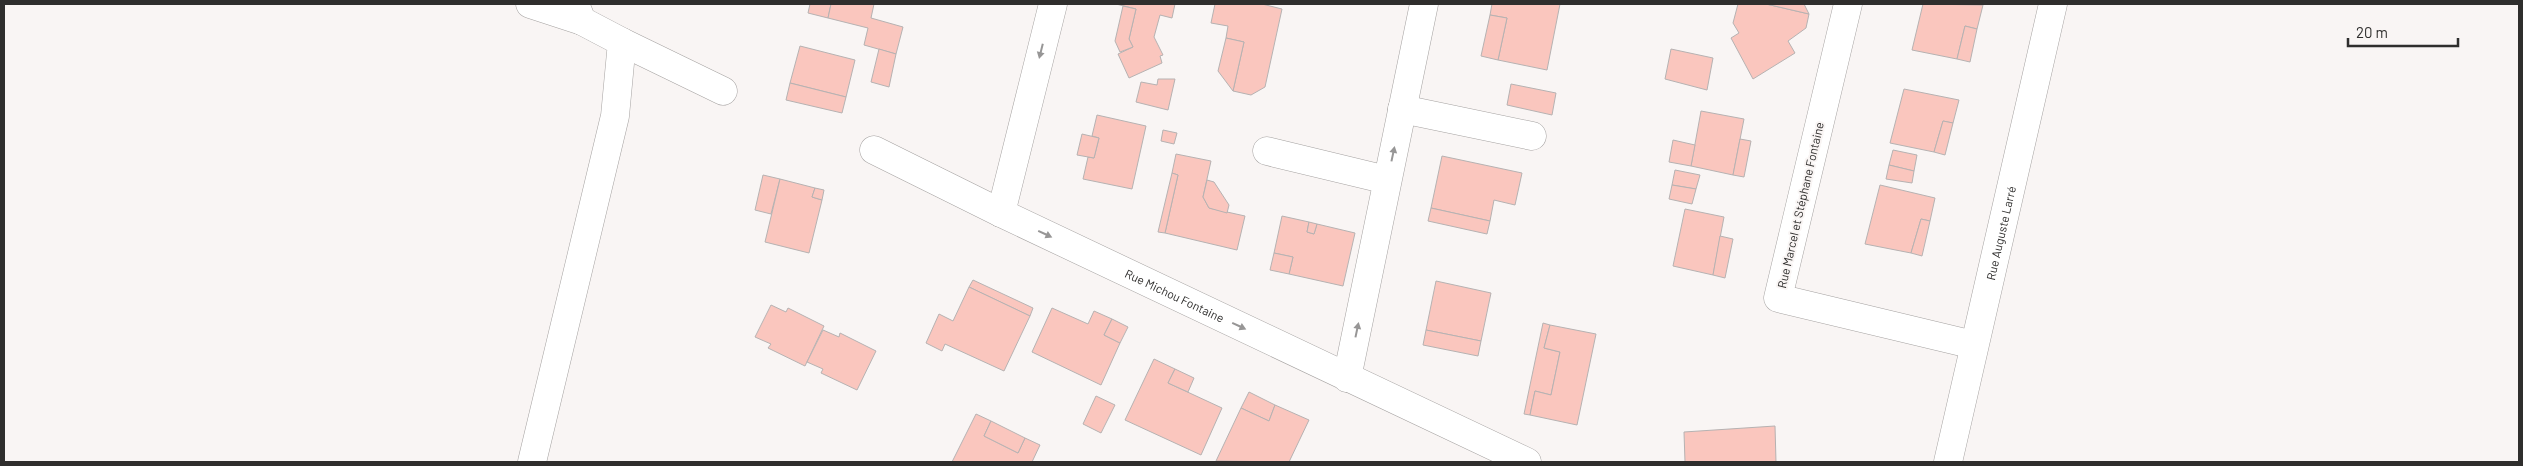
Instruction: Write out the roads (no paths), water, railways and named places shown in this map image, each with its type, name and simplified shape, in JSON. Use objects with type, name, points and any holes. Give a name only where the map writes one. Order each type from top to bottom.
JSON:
[{"type":"street","points":[[530,4],[578,12],[622,42],[723,91]]},
{"type":"street","points":[[1001,213],[1053,4]]},
{"type":"street","points":[[1347,378],[1424,4]]},
{"type":"street","name":"Rue Marcel et Stéphane Fontaine","points":[[1848,4],[1778,298],[1974,345]]},
{"type":"street","name":"Rue Auguste Larré","points":[[1948,462],[2053,4]]},
{"type":"street","points":[[532,462],[615,116],[622,42]]},
{"type":"street","points":[[1402,109],[1532,136]]},
{"type":"street","name":"Rue Michou Fontaine","points":[[874,150],[1001,213],[1527,462]]},
{"type":"street","points":[[1267,151],[1387,180]]}]
